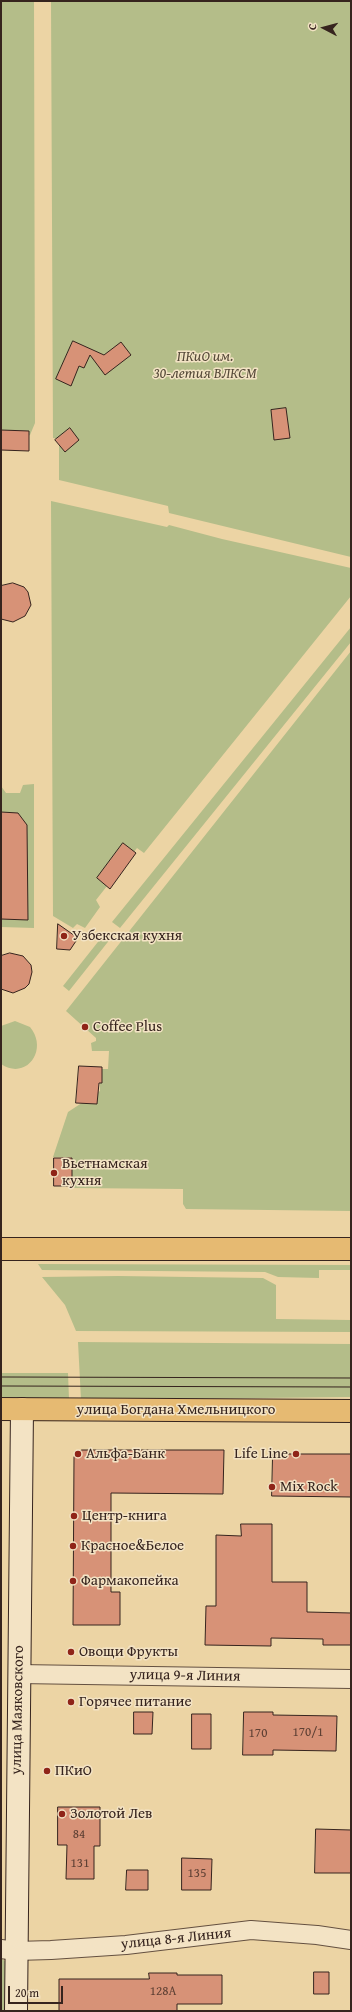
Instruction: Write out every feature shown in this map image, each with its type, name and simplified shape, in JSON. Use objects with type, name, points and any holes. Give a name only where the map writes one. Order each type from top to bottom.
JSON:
[{"type":"main road","points":[[1,1248],[351,1249]]},
{"type":"main road","name":"улица Богдана Хмельницкого","points":[[12,1410],[351,1411]]},
{"type":"main road","name":"улица Маяковского","points":[[12,1410],[18,1674],[8,1950],[16,2011]]},
{"type":"street","name":"улица 9-я Линия","points":[[18,1674],[351,1679]]},
{"type":"street","name":"улица 8-я Линия","points":[[8,1950],[126,1945],[251,1930],[317,1935],[351,1940]]},
{"type":"green space","points":[[1,1],[34,1],[35,423],[30,435],[23,438],[1,432]]},
{"type":"green space","name":"ПКиО им. 30-летия ВЛКСМ","points":[[51,1],[351,1],[351,557],[169,513],[168,506],[59,480],[59,439],[53,438]]},
{"type":"green space","points":[[51,501],[167,527],[169,525],[222,539],[351,568],[351,596],[144,853],[137,848],[96,900],[100,907],[85,928],[77,924],[73,928],[53,916]]},
{"type":"green space","points":[[351,627],[351,642],[120,928],[112,922]]},
{"type":"green space","points":[[351,651],[351,1211],[186,1209],[183,1204],[183,1189],[72,1188],[71,1157],[53,1157],[68,1112],[100,1091],[100,1069],[108,1069],[109,1051],[92,1051],[91,1043],[96,1041],[96,1038],[66,1011]]},
{"type":"green space","points":[[34,784],[34,928],[1,927],[1,786],[6,793],[20,793],[23,785]]},
{"type":"green space","points":[[105,933],[111,938],[69,991],[63,986]]},
{"type":"green space","points":[[15,1021],[30,1027],[35,1036],[37,1045],[36,1053],[32,1060],[26,1066],[19,1069],[10,1068],[1,1064],[1,1026]]},
{"type":"green space","points":[[38,1264],[351,1265],[351,1270],[319,1270],[319,1278],[278,1277],[265,1272],[42,1270]]},
{"type":"green space","points":[[118,1276],[263,1278],[276,1285],[276,1319],[351,1320],[351,1332],[76,1331],[65,1305],[42,1277]]},
{"type":"green space","points":[[78,1342],[351,1344],[351,1397],[81,1400]]},
{"type":"green space","points":[[1,1373],[68,1373],[69,1399],[1,1399]]},
{"type":"green space","points":[[1,1958],[6,1962],[6,2011],[1,2011]]},
{"type":"building","points":[[73,341],[104,355],[121,342],[131,355],[105,375],[90,355],[84,368],[79,366],[71,386],[56,379]]},
{"type":"building","points":[[286,408],[290,438],[274,440],[271,410]]},
{"type":"building","points":[[70,428],[79,440],[65,452],[55,440]]},
{"type":"building","points":[[1,430],[29,431],[29,451],[1,450]]},
{"type":"building","points":[[13,583],[24,587],[28,592],[31,605],[25,616],[13,622],[1,619],[1,586]]},
{"type":"building","points":[[1,812],[18,813],[27,825],[28,920],[1,919]]},
{"type":"building","points":[[123,843],[136,853],[110,889],[97,878]]},
{"type":"building","points":[[58,924],[78,938],[70,950],[57,949]]},
{"type":"building","points":[[10,953],[23,956],[31,965],[32,972],[29,984],[25,988],[13,993],[1,989],[1,956]]},
{"type":"building","points":[[79,1066],[102,1067],[102,1083],[99,1083],[97,1104],[76,1103]]},
{"type":"building","points":[[54,1158],[72,1158],[72,1186],[54,1186]]},
{"type":"building","points":[[82,1450],[224,1450],[223,1494],[111,1493],[111,1592],[120,1592],[120,1625],[73,1625],[74,1457]]},
{"type":"building","points":[[273,1454],[351,1454],[351,1497],[272,1496]]},
{"type":"building","points":[[241,1524],[272,1524],[272,1582],[307,1582],[307,1612],[351,1613],[351,1645],[323,1645],[323,1639],[271,1638],[271,1646],[205,1645],[206,1606],[216,1606],[216,1535],[241,1536]]},
{"type":"building","points":[[134,1712],[153,1712],[152,1734],[134,1734]]},
{"type":"building","points":[[244,1712],[273,1712],[273,1715],[337,1716],[336,1751],[273,1750],[273,1755],[243,1755]]},
{"type":"building","points":[[192,1714],[211,1714],[211,1749],[192,1749]]},
{"type":"building","points":[[58,1807],[100,1807],[100,1846],[94,1846],[94,1879],[66,1879],[67,1845],[58,1845]]},
{"type":"building","points":[[316,1829],[351,1830],[351,1873],[315,1873]]},
{"type":"building","points":[[182,1858],[212,1859],[211,1890],[182,1890]]},
{"type":"building","points":[[127,1870],[148,1870],[148,1890],[126,1890]]},
{"type":"building","points":[[314,1972],[329,1972],[329,1994],[314,1994]]},
{"type":"building","points":[[149,1973],[177,1973],[177,1975],[222,1975],[222,2004],[177,2004],[177,2011],[59,2011],[59,1979],[149,1979]]},
{"type":"tram line","points":[[1,1377],[351,1378]]},
{"type":"tram line","points":[[1,1386],[351,1387]]},
{"type":"place","name":"Узбекская кухня","points":[[64,936]]},
{"type":"place","name":"Coffee Plus","points":[[85,1027]]},
{"type":"place","name":"Вьетнамская кухня","points":[[54,1173]]},
{"type":"place","name":"Альфа-Банк","points":[[78,1454]]},
{"type":"place","name":"Life Line","points":[[296,1454]]},
{"type":"place","name":"Mix Rock","points":[[272,1487]]},
{"type":"place","name":"Центр-книга","points":[[74,1516]]},
{"type":"place","name":"Красное&Белое","points":[[73,1546]]},
{"type":"place","name":"Фармакопейка","points":[[73,1581]]},
{"type":"place","name":"Овощи Фрукты","points":[[71,1652]]},
{"type":"place","name":"Горячее питание","points":[[71,1702]]},
{"type":"place","name":"ПКиО","points":[[47,1771]]},
{"type":"place","name":"Золотой Лев","points":[[62,1814]]}]
